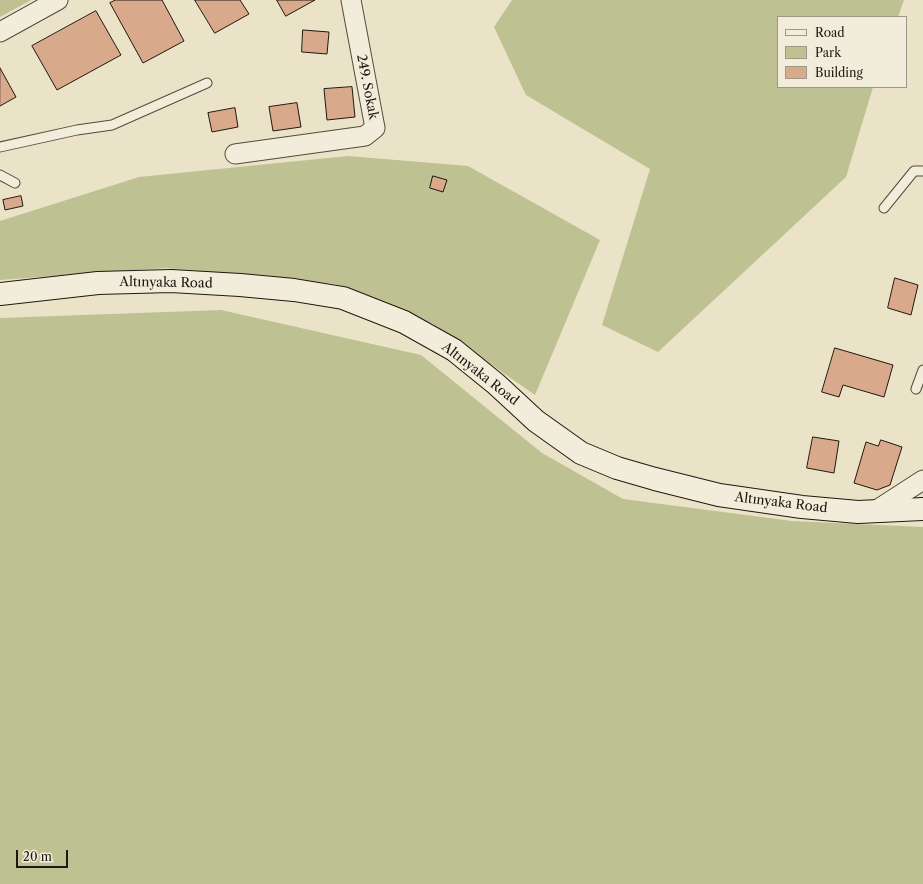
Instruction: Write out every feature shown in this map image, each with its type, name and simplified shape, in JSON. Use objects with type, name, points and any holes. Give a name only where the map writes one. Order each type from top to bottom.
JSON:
[{"type":"main road","name":"Altınyaka Road","points":[[0,294],[98,283],[171,281],[294,290],[343,298],[404,322],[454,350],[496,384],[536,420],[580,453],[617,468],[719,495],[802,507],[858,512],[923,508]]},
{"type":"street","points":[[0,32],[58,0]]},
{"type":"street","name":"249. Sokak","points":[[235,154],[365,136],[375,128],[351,0]]},
{"type":"street","points":[[875,511],[923,480]]},
{"type":"lane","points":[[0,148],[77,130],[112,125],[207,83]]},
{"type":"lane","points":[[884,208],[914,171],[923,171]]},
{"type":"lane","points":[[0,176],[15,183]]},
{"type":"lane","points":[[916,389],[923,370]]},
{"type":"green space","points":[[0,0],[31,0],[0,17]]},
{"type":"green space","points":[[512,0],[904,0],[898,16],[777,16],[777,88],[873,88],[846,177],[658,352],[602,325],[650,169],[526,95],[494,27]]},
{"type":"green space","points":[[348,156],[468,166],[600,240],[535,395],[433,324],[334,284],[166,268],[0,280],[0,221],[139,177]]},
{"type":"green space","points":[[221,310],[421,355],[542,453],[623,499],[792,521],[923,527],[923,884],[0,884],[0,318]]},
{"type":"building","points":[[116,0],[162,0],[184,41],[143,63],[110,3]]},
{"type":"building","points":[[195,0],[240,0],[249,14],[215,33]]},
{"type":"building","points":[[277,0],[315,0],[286,16]]},
{"type":"building","points":[[96,11],[121,55],[57,90],[32,46]]},
{"type":"building","points":[[303,30],[329,32],[327,54],[302,52]]},
{"type":"building","points":[[0,68],[16,97],[0,106]]},
{"type":"building","points":[[352,87],[355,117],[327,120],[324,89]]},
{"type":"building","points":[[297,103],[301,127],[273,131],[269,107]]},
{"type":"building","points":[[235,108],[238,127],[212,132],[208,113]]},
{"type":"building","points":[[433,176],[447,180],[443,192],[430,188]]},
{"type":"building","points":[[21,196],[23,206],[5,210],[3,200]]},
{"type":"building","points":[[895,278],[918,285],[911,315],[888,308]]},
{"type":"building","points":[[835,348],[893,365],[884,397],[843,385],[839,397],[822,392]]},
{"type":"building","points":[[813,437],[839,441],[834,473],[807,468]]},
{"type":"building","points":[[881,440],[902,447],[890,485],[877,490],[854,483],[866,442],[878,446]]}]
